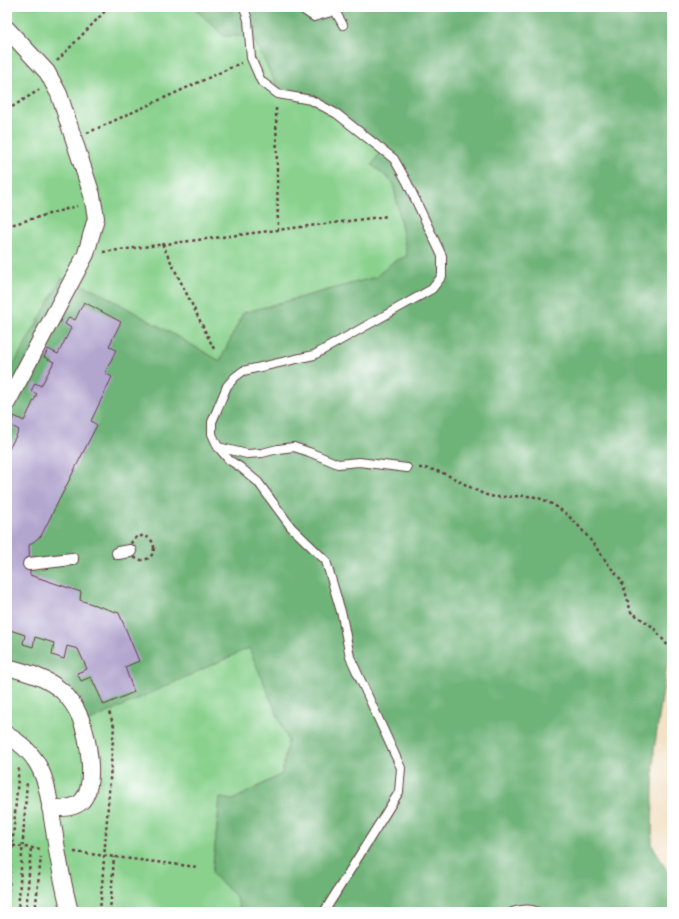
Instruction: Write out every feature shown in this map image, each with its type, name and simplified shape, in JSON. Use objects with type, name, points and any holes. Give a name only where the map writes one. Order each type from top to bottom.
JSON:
[{"type":"street","points":[[7,29],[50,77],[59,94],[93,201],[96,218],[86,254],[7,403]]},
{"type":"street","points":[[29,564],[72,559]]},
{"type":"street","points":[[7,667],[45,680],[62,692],[76,710],[85,730],[89,756],[89,781],[86,794],[82,800],[70,808],[50,808]]},
{"type":"street","points":[[7,735],[21,744],[38,764],[46,785],[57,850],[70,912]]},
{"type":"lane","points":[[244,7],[248,20],[251,58],[261,81],[278,94],[311,100],[337,114],[394,159],[407,182],[442,256],[442,276],[432,288],[314,355],[243,371],[227,386],[212,422],[212,434],[218,447],[229,460],[258,482],[291,527],[326,561],[342,615],[350,657],[401,768],[399,792],[324,912]]},
{"type":"lane","points":[[300,7],[314,17],[335,11],[343,25]]},
{"type":"lane","points":[[218,447],[247,454],[262,453],[294,447],[338,464],[359,462],[407,468]]},
{"type":"lane","points":[[512,912],[518,910],[534,910],[537,912]]},
{"type":"path","points":[[7,110],[50,77],[108,8]]},
{"type":"path","points":[[74,139],[251,58]]},
{"type":"path","points":[[276,108],[278,230]]},
{"type":"path","points":[[7,226],[93,201]]},
{"type":"path","points":[[86,254],[388,216]]},
{"type":"path","points":[[162,244],[214,349]]},
{"type":"path","points":[[422,468],[436,471],[493,497],[523,495],[552,504],[568,516],[592,541],[622,582],[631,612],[653,627],[672,651]]},
{"type":"path","points":[[100,912],[114,726],[109,712]]},
{"type":"path","points":[[7,909],[19,758]]},
{"type":"path","points":[[18,912],[27,780]]},
{"type":"path","points":[[7,845],[41,849],[35,912]]},
{"type":"path","points":[[26,912],[31,848]]},
{"type":"path","points":[[57,850],[197,867]]},
{"type":"path","points":[[110,912],[114,857]]},
{"type":"green space","points":[[7,7],[193,7],[224,36],[243,36],[255,42],[281,94],[311,95],[384,146],[372,165],[393,182],[407,256],[393,262],[376,277],[243,313],[220,361],[95,290],[62,278],[7,377]]},
{"type":"green space","points":[[193,7],[671,7],[672,656],[667,664],[654,751],[652,845],[672,879],[672,912],[241,912],[235,895],[212,874],[220,798],[233,800],[282,774],[288,740],[249,648],[85,723],[63,689],[7,666],[7,377],[62,278],[95,290],[220,361],[243,313],[376,277],[393,262],[407,256],[393,182],[372,165],[384,146],[311,95],[281,94],[255,42],[243,36],[224,36]]},
{"type":"green space","points":[[249,647],[288,740],[282,774],[233,800],[220,798],[212,874],[235,895],[241,912],[7,912],[7,666],[63,689],[85,723]]},
{"type":"building","points":[[84,302],[121,322],[109,346],[116,350],[105,373],[112,377],[91,421],[97,425],[41,536],[29,545],[30,575],[81,592],[80,600],[119,613],[139,661],[125,667],[134,692],[104,705],[91,677],[81,681],[77,673],[87,669],[78,649],[67,646],[64,659],[52,655],[54,643],[35,637],[33,647],[23,644],[25,635],[7,629],[7,453],[19,430],[10,425],[14,416],[24,421],[37,394],[31,391],[35,383],[41,386],[54,362],[44,357],[48,349],[58,354],[71,328],[65,324],[69,317],[75,320]]}]
